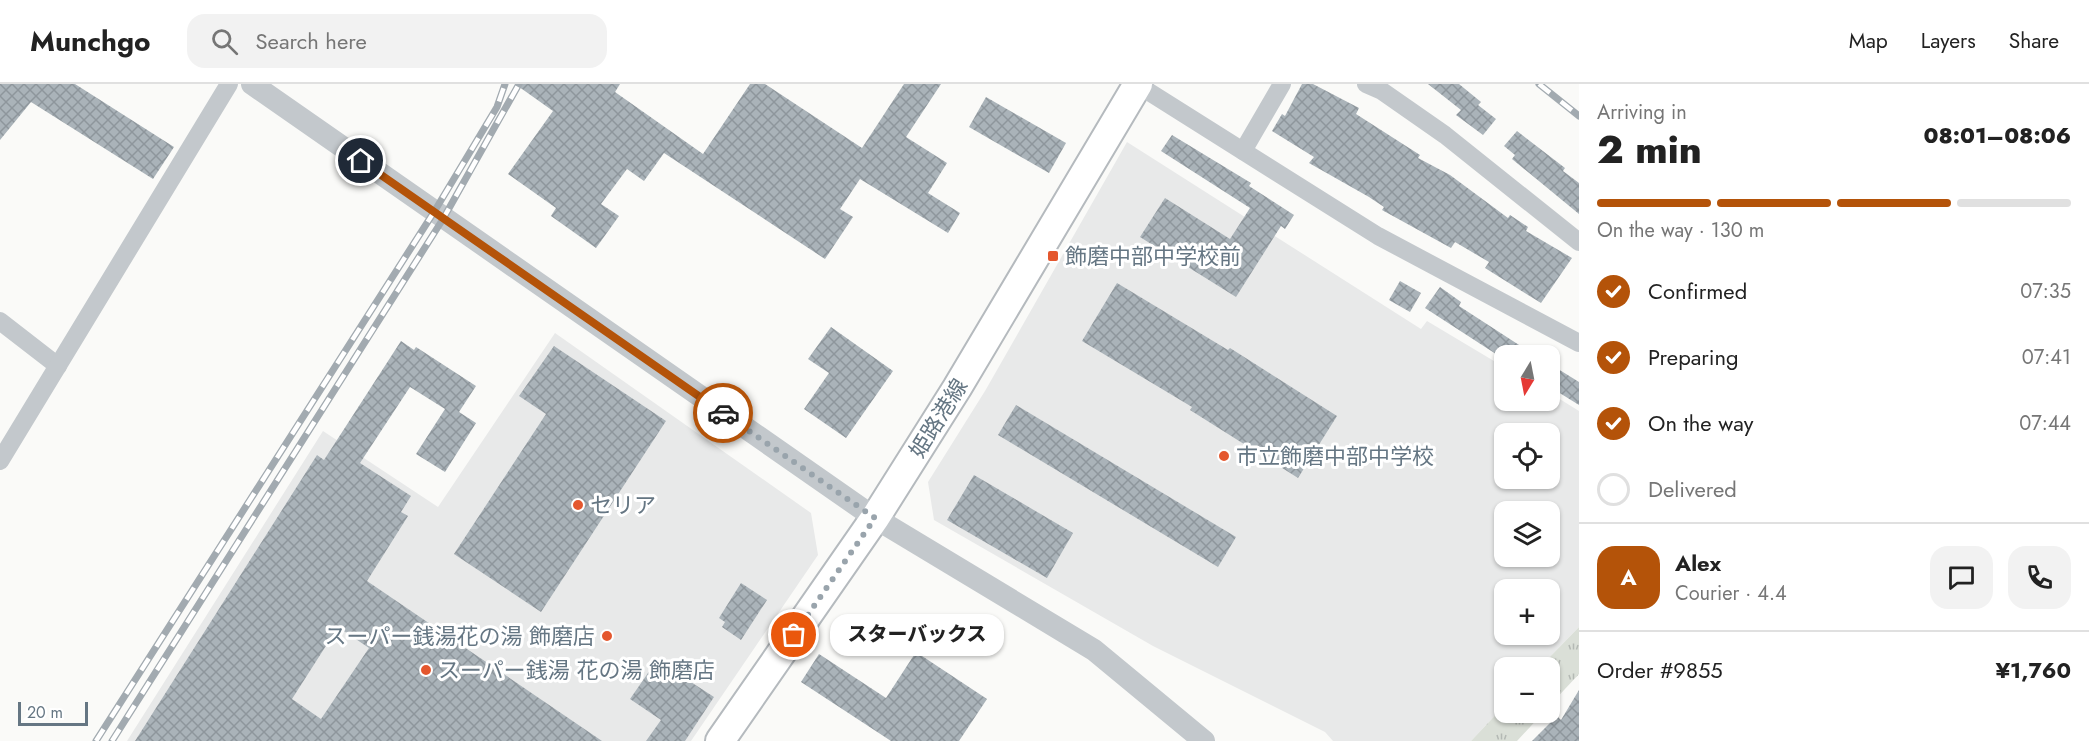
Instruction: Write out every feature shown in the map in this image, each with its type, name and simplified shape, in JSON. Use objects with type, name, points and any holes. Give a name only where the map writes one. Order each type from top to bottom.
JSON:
[{"type":"main road","name":"姫路港線","points":[[720,741],[875,518],[957,388],[1138,84]]},
{"type":"street","points":[[0,461],[229,84]]},
{"type":"street","points":[[252,84],[875,518],[1094,650],[1204,741]]},
{"type":"street","points":[[1138,84],[1378,236],[1579,343]]},
{"type":"street","points":[[1243,151],[1282,84]]},
{"type":"street","points":[[1366,84],[1382,91],[1445,135],[1579,242]]},
{"type":"street","points":[[0,321],[58,366]]},
{"type":"shaded area","name":"市立飾磨中部中学校","points":[[1127,142],[1421,329],[1427,321],[1494,361],[1494,411],[1560,411],[1560,399],[1579,411],[1579,627],[1550,657],[1494,657],[1494,717],[1471,741],[1333,741],[1325,732],[1153,646],[934,520],[928,482],[985,391]]},
{"type":"shaded area","points":[[555,333],[811,513],[818,555],[691,741],[127,741],[323,431],[438,507]]},
{"type":"green space","points":[[1579,627],[1579,674],[1560,694],[1560,657],[1550,657]]},
{"type":"green space","points":[[1494,717],[1494,723],[1534,723],[1517,741],[1471,741]]},
{"type":"building","points":[[0,84],[75,84],[174,147],[153,179],[31,102],[0,140]]},
{"type":"building","points":[[515,84],[620,84],[615,92],[703,154],[750,84],[765,84],[862,148],[904,84],[941,84],[906,137],[947,163],[928,193],[960,213],[948,233],[860,179],[840,209],[853,217],[825,259],[664,153],[644,181],[627,169],[601,204],[619,216],[596,248],[551,216],[556,208],[508,174],[553,111]]},
{"type":"building","points":[[1302,84],[1313,84],[1359,108],[1356,114],[1420,155],[1418,158],[1450,175],[1508,218],[1510,215],[1528,227],[1526,231],[1572,258],[1541,303],[1485,268],[1489,262],[1455,242],[1451,248],[1382,210],[1384,207],[1369,197],[1309,163],[1314,157],[1272,131],[1282,114],[1285,116]]},
{"type":"building","points":[[1428,84],[1459,84],[1481,102],[1478,105],[1496,119],[1483,135],[1456,115],[1461,110]]},
{"type":"building","points":[[986,97],[1066,143],[1049,173],[969,127]]},
{"type":"building","points":[[1517,131],[1565,168],[1563,171],[1579,183],[1579,214],[1512,159],[1515,155],[1504,146]]},
{"type":"building","points":[[1172,135],[1251,183],[1249,186],[1294,215],[1285,229],[1281,226],[1236,297],[1140,237],[1165,198],[1230,239],[1250,208],[1161,151]]},
{"type":"building","points":[[1400,281],[1421,293],[1410,312],[1389,300]]},
{"type":"building","points":[[1117,283],[1228,350],[1230,348],[1337,416],[1298,478],[1190,410],[1192,407],[1082,341]]},
{"type":"building","points":[[1440,287],[1461,302],[1459,306],[1519,345],[1494,345],[1494,353],[1425,308]]},
{"type":"building","points":[[831,327],[893,371],[846,438],[804,409],[829,373],[808,359]]},
{"type":"building","points":[[401,341],[414,350],[416,347],[476,386],[459,412],[476,423],[445,472],[416,454],[445,409],[410,387],[360,463],[411,496],[401,512],[408,516],[367,581],[602,741],[135,741],[317,455],[324,460]],"holes":[[[338,627],[369,648],[321,719],[292,699]]]},
{"type":"building","points":[[554,346],[666,421],[541,612],[454,554],[546,414],[519,396]]},
{"type":"building","points":[[1560,370],[1579,382],[1579,405],[1560,393]]},
{"type":"building","points":[[1016,405],[1236,537],[1218,567],[998,435]]},
{"type":"building","points":[[974,475],[1073,533],[1047,578],[947,520]]},
{"type":"building","points":[[741,583],[767,600],[741,640],[722,627],[725,622],[719,618]]},
{"type":"building","points":[[916,652],[987,699],[959,741],[891,741],[801,682],[819,654],[886,698]]},
{"type":"building","points":[[657,660],[714,697],[685,741],[646,741],[661,720],[630,699]]},
{"type":"building","points":[[1579,690],[1579,741],[1532,741],[1550,723],[1560,723]]},
{"type":"railway","points":[[96,741],[434,212],[497,107],[505,84]]},
{"type":"railway","points":[[112,741],[443,219],[519,84]]},
{"type":"railway","points":[[1539,84],[1579,116]]},
{"type":"way so far","points":[[723,413],[875,518],[794,635]]},
{"type":"place","name":"飾磨中部中学校前","points":[[1053,256]]},
{"type":"place","name":"市立飾磨中部中学校","points":[[1224,456]]},
{"type":"place","name":"セリア","points":[[578,505]]},
{"type":"place","name":"スターバックス","points":[[794,635]]},
{"type":"place","name":"スーパー銭湯花の湯 飾磨店","points":[[607,636]]},
{"type":"place","name":"スーパー銭湯 花の湯 飾磨店","points":[[426,670]]},
{"type":"route","points":[[361,161],[723,413]]}]
